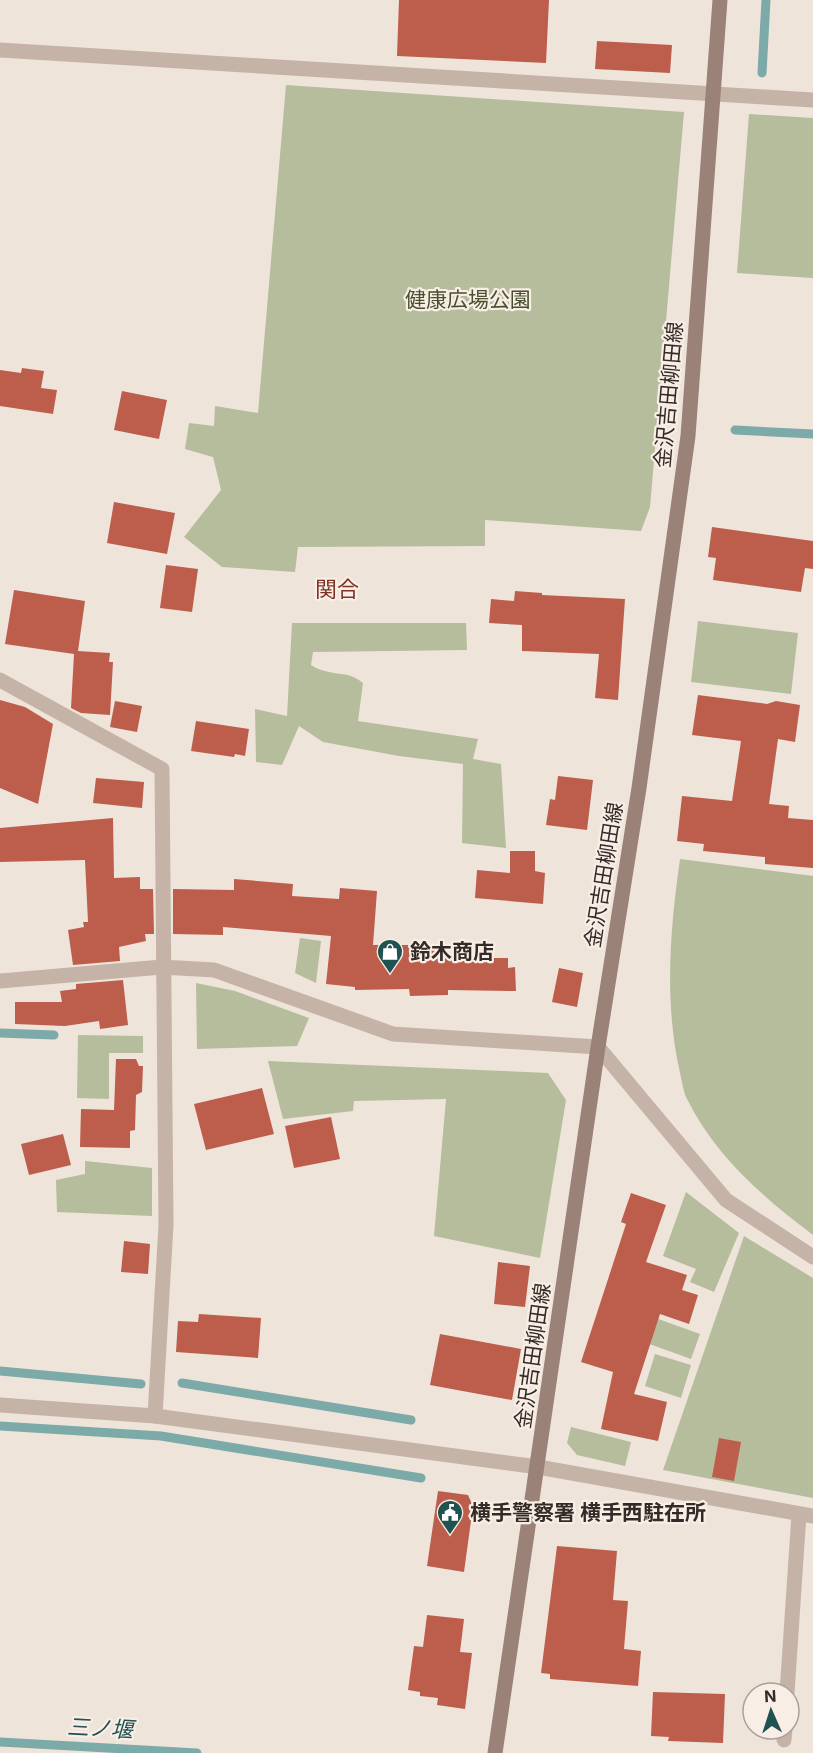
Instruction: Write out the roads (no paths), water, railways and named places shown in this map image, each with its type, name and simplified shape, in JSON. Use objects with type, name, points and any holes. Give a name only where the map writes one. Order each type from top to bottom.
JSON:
[{"type":"main road","name":"金沢吉田柳田線","points":[[495,1753],[598,1047],[639,788],[688,436],[715,94],[720,0]]},
{"type":"street","points":[[0,50],[813,100]]},
{"type":"street","points":[[0,680],[162,769],[166,1224],[155,1416]]},
{"type":"street","points":[[0,981],[162,967],[214,969],[393,1034],[598,1047],[726,1200],[813,1257]]},
{"type":"street","points":[[0,1405],[155,1416],[538,1467],[806,1515],[788,1681]]},
{"type":"waterway","points":[[762,73],[766,0]]},
{"type":"waterway","points":[[735,430],[813,434]]},
{"type":"waterway","points":[[0,1033],[54,1035]]},
{"type":"waterway","points":[[0,1371],[141,1384]]},
{"type":"waterway","points":[[182,1383],[411,1420]]},
{"type":"waterway","points":[[0,1426],[161,1436],[421,1478]]},
{"type":"waterway","name":"三ノ堰","points":[[0,1742],[197,1753]]},
{"type":"place","name":"鈴木商店","points":[[390,975]]},
{"type":"place","name":"横手警察署 横手西駐在所","points":[[450,1536]]},
{"type":"district","name":"関合","points":[[337,589]]},
{"type":"park label","name":"健康広場公園","points":[[468,300]]}]
